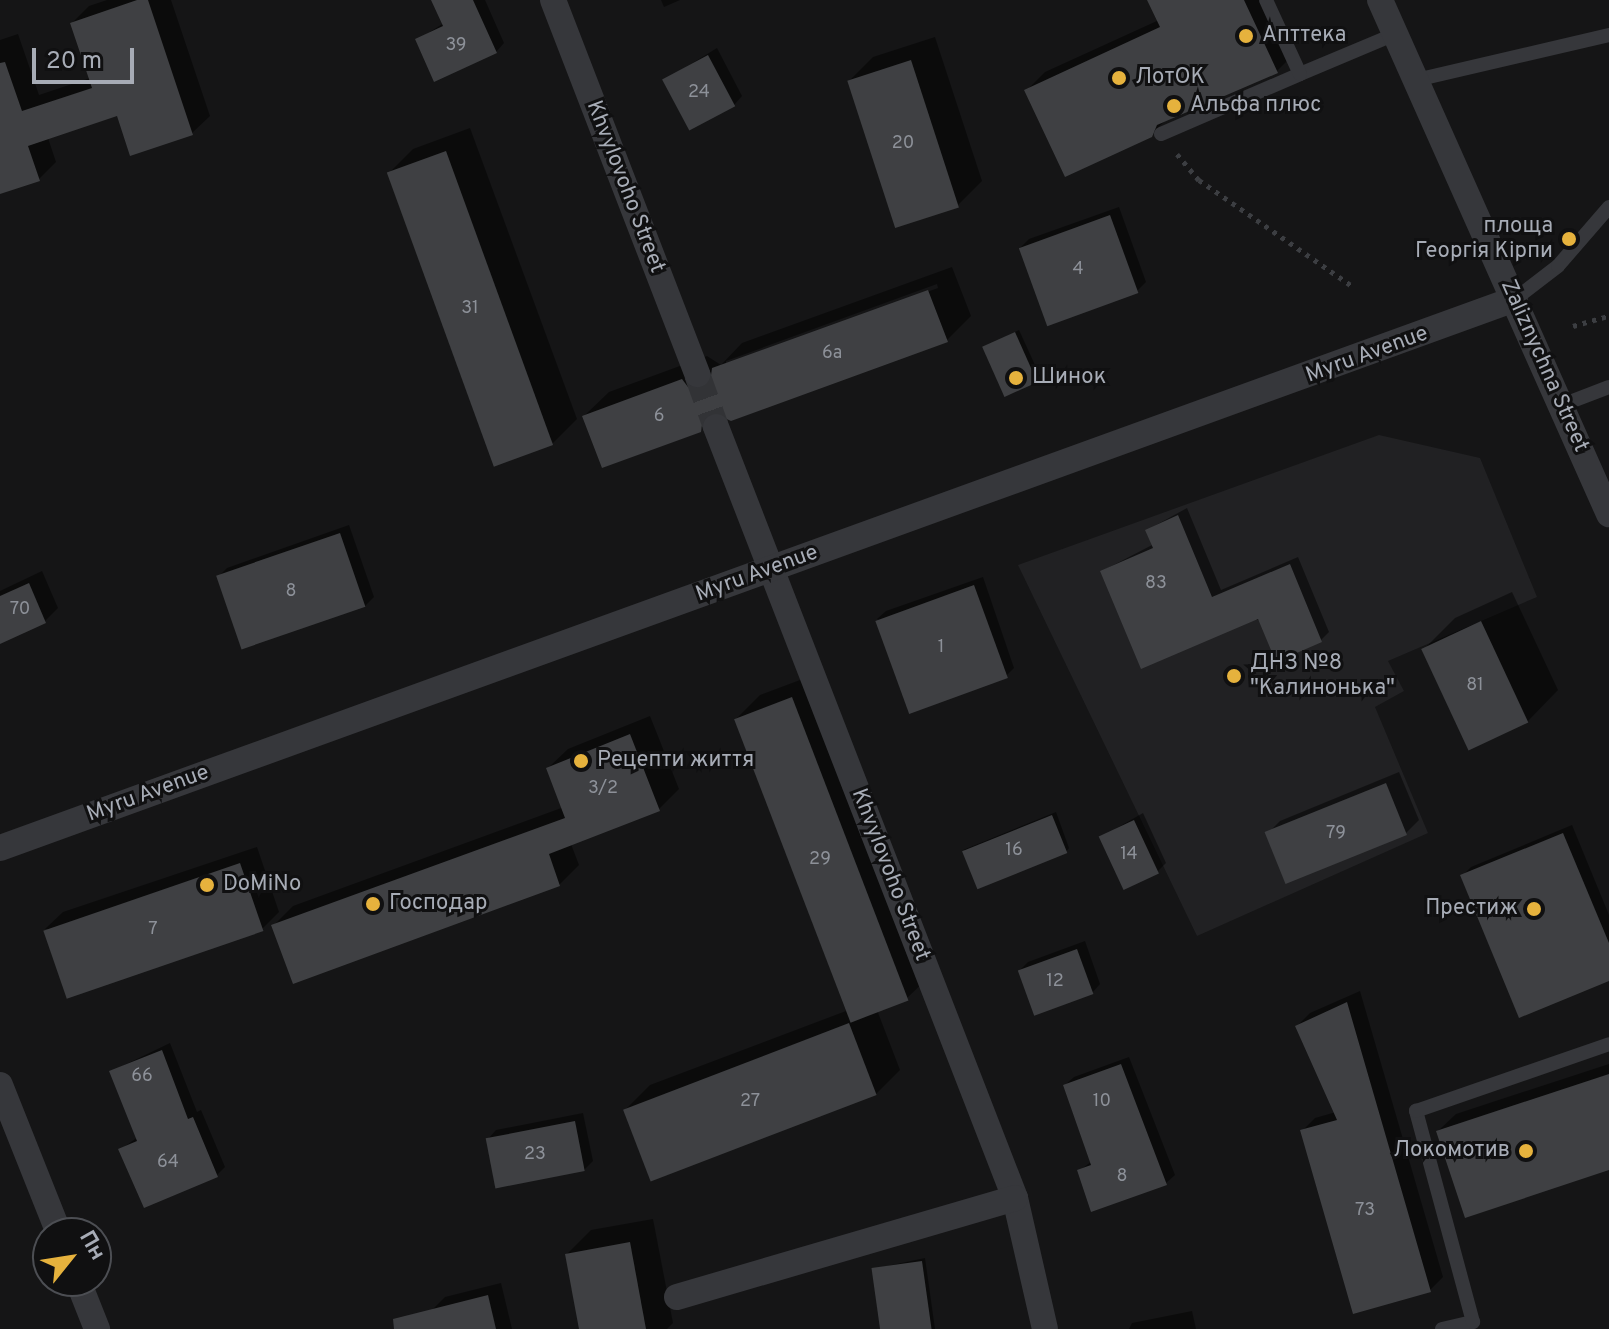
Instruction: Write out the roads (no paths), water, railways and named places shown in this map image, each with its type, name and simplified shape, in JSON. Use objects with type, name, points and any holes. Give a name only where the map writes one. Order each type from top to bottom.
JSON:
[{"type":"street","name":"Khvylovoho Street","points":[[553,0],[697,374]]},
{"type":"street","name":"Zaliznychna Street","points":[[1380,0],[1609,514]]},
{"type":"street","name":"Myru Avenue","points":[[0,848],[1515,299]]},
{"type":"street","name":"Khvylovoho Street","points":[[716,427],[1015,1198],[1045,1329]]},
{"type":"street","points":[[0,1085],[53,1217]]},
{"type":"street","points":[[677,1297],[1015,1198]]},
{"type":"street","points":[[84,1297],[97,1329]]},
{"type":"lane","points":[[1266,0],[1300,74]]},
{"type":"lane","points":[[1161,134],[1395,34]]},
{"type":"lane","points":[[1416,80],[1609,35]]},
{"type":"lane","points":[[1515,299],[1558,266],[1609,207]]},
{"type":"lane","points":[[1562,405],[1609,387]]},
{"type":"lane","points":[[1442,1329],[1473,1322],[1416,1111],[1609,1044]]},
{"type":"tunnel","points":[[697,374],[716,427]]},
{"type":"place","name":"Апттека","points":[[1246,36]]},
{"type":"place","name":"ЛотОК","points":[[1119,78]]},
{"type":"place","name":"Альфа плюс","points":[[1174,106]]},
{"type":"place","name":"площа Георгія Кірпи","points":[[1569,239]]},
{"type":"place","name":"Шинок","points":[[1016,378]]},
{"type":"place","name":"ДНЗ №8 \"Калинонька\"","points":[[1234,676]]},
{"type":"place","name":"Рецепти життя","points":[[581,761]]},
{"type":"place","name":"DoMiNo","points":[[207,885]]},
{"type":"place","name":"Господар","points":[[373,904]]},
{"type":"place","name":"Престиж","points":[[1534,909]]},
{"type":"place","name":"Локомотив","points":[[1526,1151]]}]
